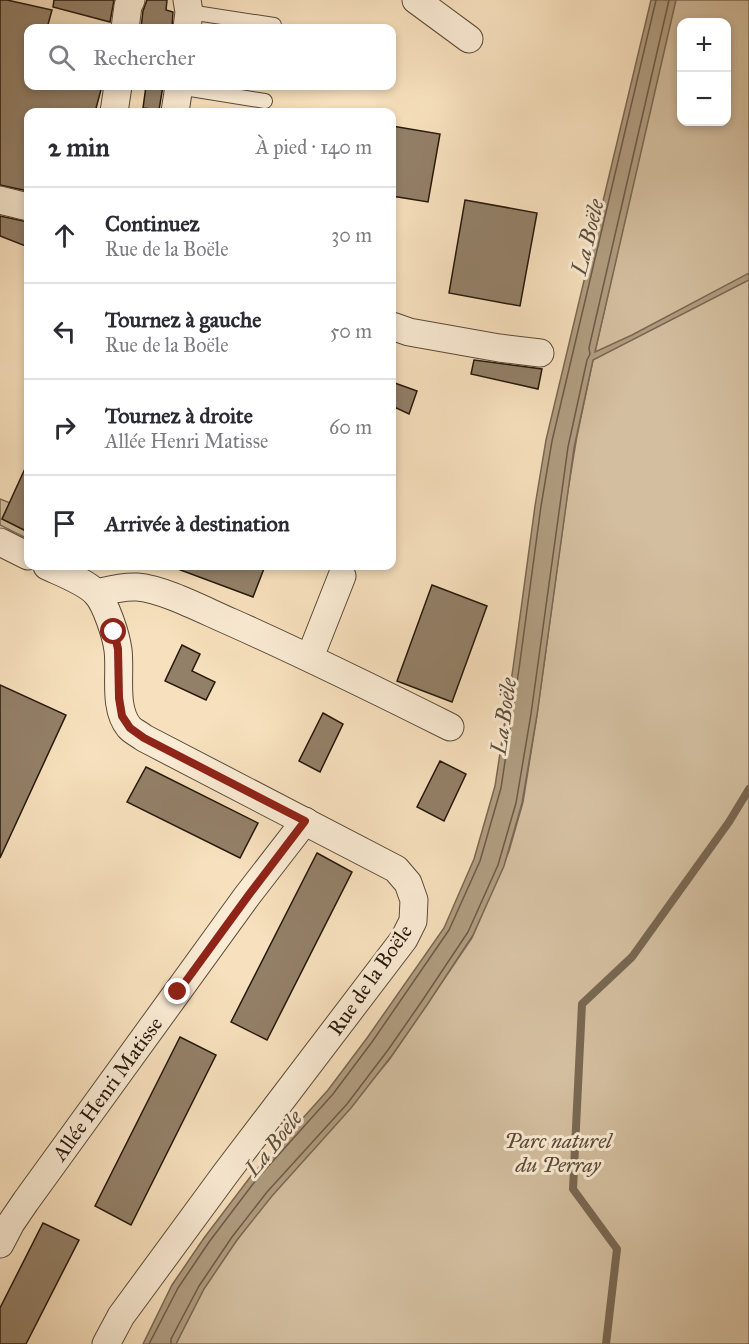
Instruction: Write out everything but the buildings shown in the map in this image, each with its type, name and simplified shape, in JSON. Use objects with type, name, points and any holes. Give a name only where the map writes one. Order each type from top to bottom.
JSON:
[{"type":"street","points":[[126,24],[131,0]]},
{"type":"street","points":[[416,0],[469,39]]},
{"type":"street","points":[[114,108],[117,90]]},
{"type":"street","points":[[0,200],[24,206]]},
{"type":"street","points":[[396,327],[431,336],[540,353]]},
{"type":"street","points":[[0,542],[24,554]]},
{"type":"street","points":[[55,570],[84,584],[96,593],[123,587],[137,587],[159,592],[190,604],[310,657],[450,727]]},
{"type":"street","points":[[310,657],[342,576]]},
{"type":"street","name":"Rue de la Boële","points":[[96,593],[109,616],[114,632],[118,649],[119,698],[122,716],[130,728],[144,738],[396,869],[408,883],[414,900],[413,921],[404,939],[226,1173],[122,1316],[106,1344]]},
{"type":"street","name":"Allée Henri Matisse","points":[[0,1244],[11,1222],[219,934],[305,821]]},
{"type":"lane","points":[[187,13],[267,24]]},
{"type":"lane","points":[[177,95],[265,101]]},
{"type":"green space","name":"Parc naturel du Perray","points":[[675,0],[749,0],[749,1344],[174,1344],[209,1278],[264,1203],[389,1060],[472,938],[509,851],[523,802],[577,436]]},
{"type":"green space","points":[[0,499],[10,503],[2,519],[24,530],[24,537],[0,525]]},
{"type":"water","points":[[651,0],[676,0],[595,352],[749,273],[749,280],[593,360],[574,448],[537,715],[522,803],[504,866],[473,935],[393,1054],[351,1108],[272,1196],[237,1240],[204,1289],[176,1344],[143,1344],[172,1285],[204,1238],[251,1176],[328,1090],[444,928],[474,859],[495,786],[546,440]]},
{"type":"waterway","points":[[606,1344],[617,1249],[573,1189],[582,1004],[632,957],[729,822],[749,789]]},
{"type":"route","points":[[114,632],[118,649],[119,698],[122,716],[130,728],[144,738],[305,821],[178,992]]},
{"type":"water label","name":"La Boële","points":[[587,237]]},
{"type":"water label","name":"La Boële","points":[[503,716]]},
{"type":"water label","name":"La Boële","points":[[273,1143]]}]
